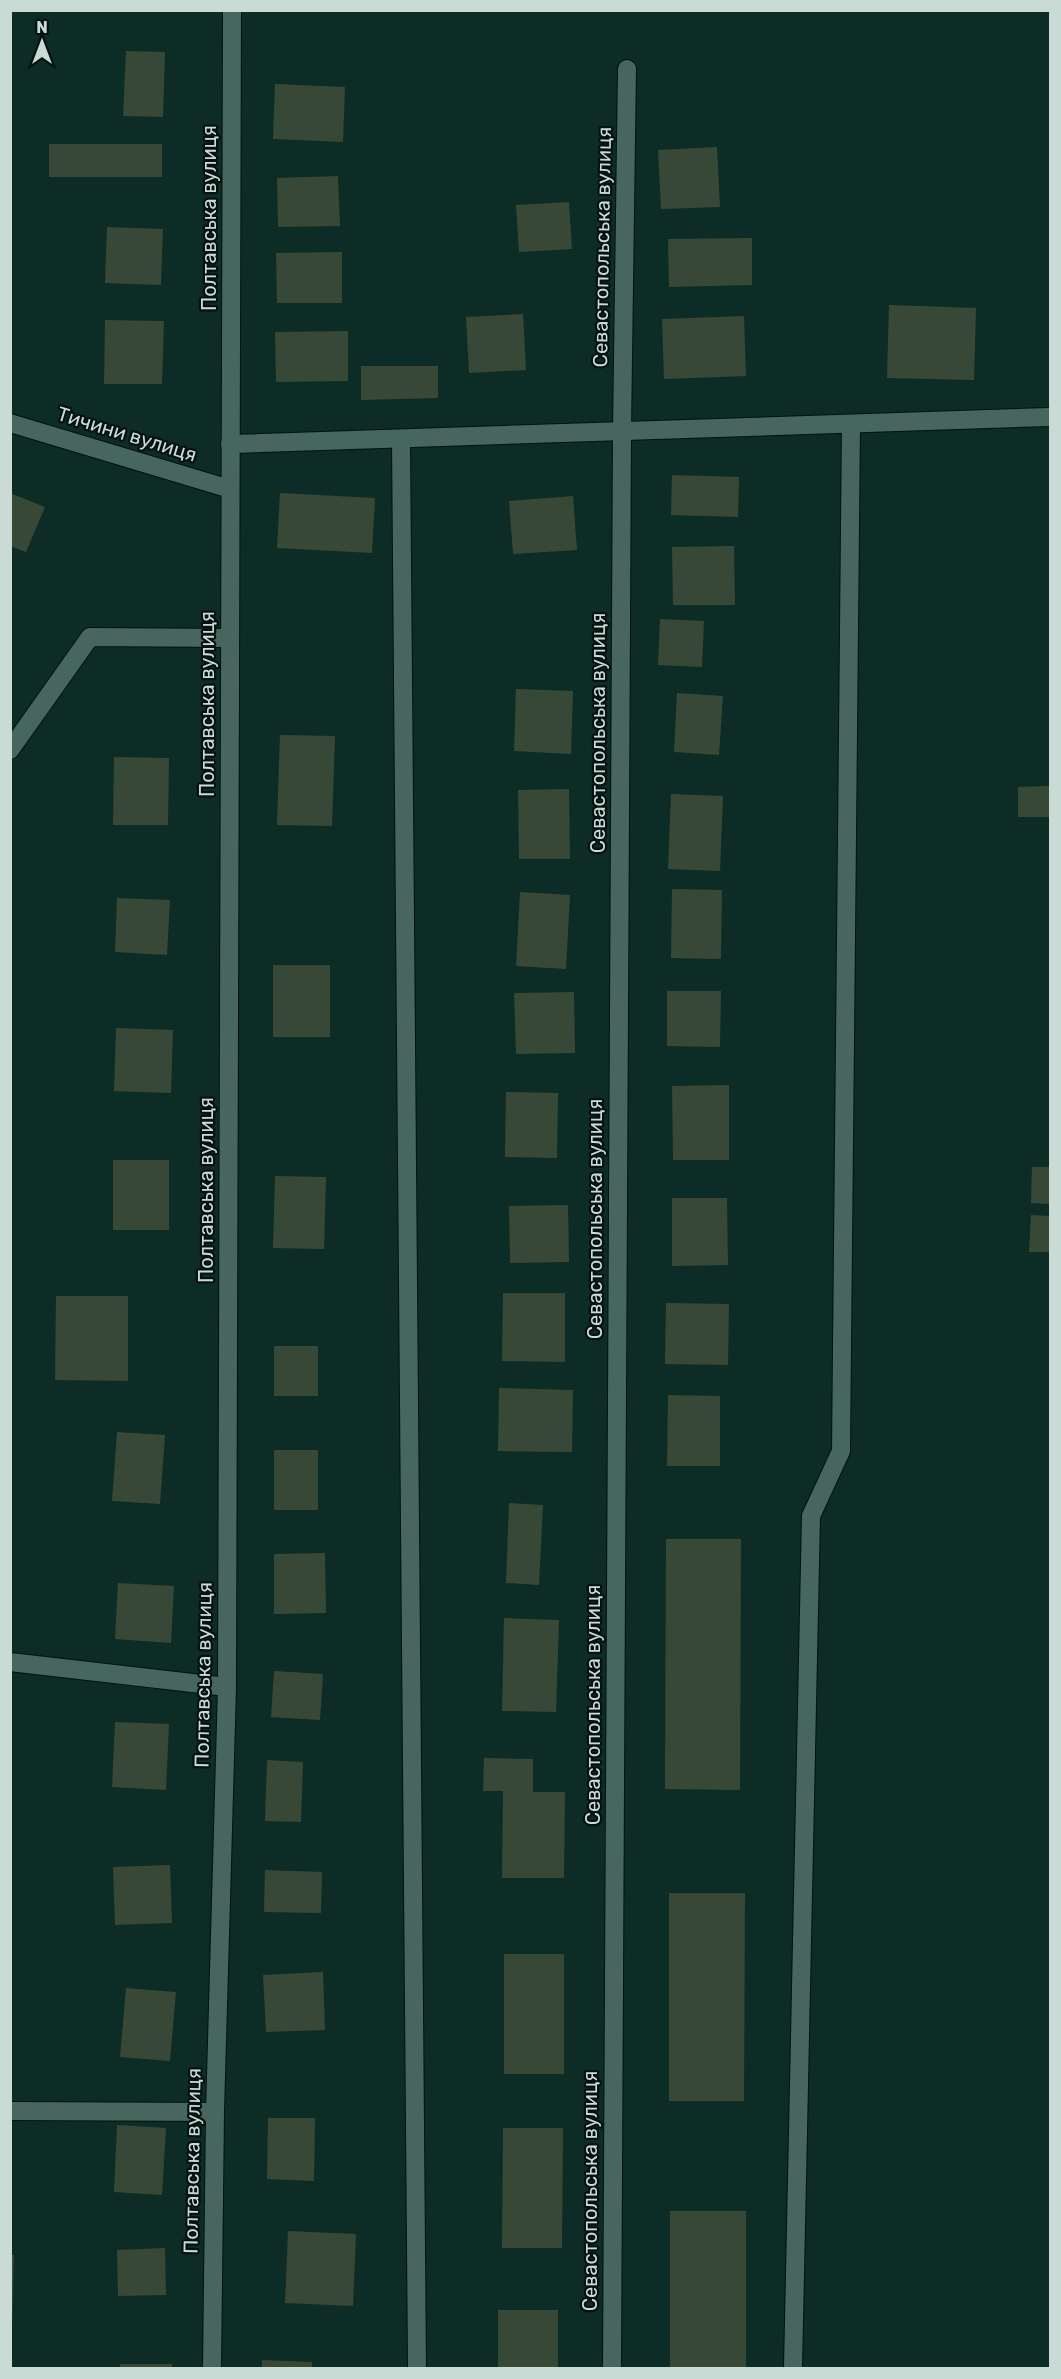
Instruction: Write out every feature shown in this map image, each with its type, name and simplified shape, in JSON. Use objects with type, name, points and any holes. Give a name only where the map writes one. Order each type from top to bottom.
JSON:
[{"type":"street","name":"Полтавська вулиця","points":[[212,2368],[215,2112],[227,1687],[232,10]]},
{"type":"street","name":"Севастопольська вулиця","points":[[612,2368],[622,431],[627,69]]},
{"type":"street","points":[[231,444],[1050,417]]},
{"type":"street","name":"Тичини вулиця","points":[[10,423],[230,489]]},
{"type":"street","points":[[794,2368],[811,1516],[841,1451],[851,424]]},
{"type":"street","points":[[401,438],[417,2368]]},
{"type":"street","points":[[10,750],[90,637],[230,638]]},
{"type":"street","points":[[10,1662],[227,1687]]},
{"type":"street","points":[[10,2110],[215,2112]]},
{"type":"building","points":[[126,51],[165,52],[163,117],[123,116]]},
{"type":"building","points":[[275,84],[345,87],[343,142],[273,139]]},
{"type":"building","points":[[49,144],[162,144],[162,177],[49,177]]},
{"type":"building","points":[[717,147],[720,207],[661,209],[658,150]]},
{"type":"building","points":[[338,176],[340,226],[278,227],[277,178]]},
{"type":"building","points":[[569,202],[572,249],[519,252],[516,205]]},
{"type":"building","points":[[107,227],[163,229],[161,285],[105,283]]},
{"type":"building","points":[[752,238],[752,285],[669,287],[668,239]]},
{"type":"building","points":[[342,252],[342,303],[277,303],[276,253]]},
{"type":"building","points":[[889,305],[976,308],[974,380],[887,378]]},
{"type":"building","points":[[523,314],[526,370],[469,373],[466,317]]},
{"type":"building","points":[[744,316],[746,376],[664,379],[662,319]]},
{"type":"building","points":[[105,320],[164,321],[162,384],[104,384]]},
{"type":"building","points":[[348,331],[348,381],[276,382],[275,332]]},
{"type":"building","points":[[361,366],[438,366],[438,398],[361,400]]},
{"type":"building","points":[[672,475],[739,477],[738,517],[671,515]]},
{"type":"building","points":[[10,493],[45,507],[26,552],[10,546]]},
{"type":"building","points":[[280,493],[375,498],[372,553],[277,548]]},
{"type":"building","points":[[573,496],[577,550],[513,554],[509,501]]},
{"type":"building","points":[[734,546],[735,605],[673,605],[672,547]]},
{"type":"building","points":[[660,619],[704,621],[702,667],[658,665]]},
{"type":"building","points":[[516,689],[573,691],[571,754],[514,751]]},
{"type":"building","points":[[677,693],[723,696],[719,755],[674,752]]},
{"type":"building","points":[[280,735],[335,736],[332,826],[277,825]]},
{"type":"building","points":[[114,757],[169,758],[168,825],[113,825]]},
{"type":"building","points":[[1050,786],[1050,817],[1018,817],[1018,787]]},
{"type":"building","points":[[569,789],[570,859],[519,859],[518,790]]},
{"type":"building","points":[[671,794],[723,796],[720,871],[668,869]]},
{"type":"building","points":[[672,889],[722,890],[721,959],[671,958]]},
{"type":"building","points":[[520,892],[570,895],[566,969],[516,966]]},
{"type":"building","points":[[117,898],[170,900],[167,955],[115,952]]},
{"type":"building","points":[[273,965],[330,965],[330,1037],[273,1037]]},
{"type":"building","points":[[667,991],[721,991],[720,1047],[667,1046]]},
{"type":"building","points":[[574,992],[575,1053],[516,1054],[514,993]]},
{"type":"building","points":[[116,1028],[173,1030],[171,1093],[114,1091]]},
{"type":"building","points":[[729,1085],[729,1160],[673,1160],[672,1086]]},
{"type":"building","points":[[506,1092],[558,1093],[557,1158],[505,1157]]},
{"type":"building","points":[[113,1160],[169,1160],[169,1230],[113,1230]]},
{"type":"building","points":[[1032,1167],[1050,1167],[1050,1204],[1031,1203]]},
{"type":"building","points":[[275,1176],[326,1177],[324,1249],[273,1248]]},
{"type":"building","points":[[672,1198],[727,1198],[728,1265],[672,1266]]},
{"type":"building","points":[[568,1205],[569,1262],[510,1263],[509,1206]]},
{"type":"building","points":[[1031,1215],[1050,1216],[1050,1252],[1029,1252]]},
{"type":"building","points":[[503,1293],[565,1293],[565,1362],[502,1361]]},
{"type":"building","points":[[56,1296],[128,1296],[128,1381],[55,1380]]},
{"type":"building","points":[[666,1303],[729,1304],[728,1365],[665,1364]]},
{"type":"building","points":[[274,1346],[318,1346],[318,1396],[274,1396]]},
{"type":"building","points":[[499,1388],[573,1390],[572,1452],[498,1451]]},
{"type":"building","points":[[668,1395],[720,1396],[720,1466],[667,1466]]},
{"type":"building","points":[[117,1432],[165,1435],[160,1504],[112,1501]]},
{"type":"building","points":[[274,1450],[318,1450],[318,1510],[274,1510]]},
{"type":"building","points":[[509,1503],[543,1505],[539,1585],[506,1583]]},
{"type":"building","points":[[666,1539],[741,1539],[740,1790],[665,1789]]},
{"type":"building","points":[[325,1553],[326,1613],[274,1614],[274,1554]]},
{"type":"building","points":[[118,1583],[174,1586],[171,1643],[115,1639]]},
{"type":"building","points":[[504,1618],[559,1620],[556,1712],[502,1711]]},
{"type":"building","points":[[274,1671],[323,1674],[320,1720],[271,1717]]},
{"type":"building","points":[[115,1722],[169,1724],[166,1790],[112,1787]]},
{"type":"building","points":[[484,1758],[533,1759],[533,1792],[565,1792],[564,1878],[502,1878],[503,1791],[483,1791]]},
{"type":"building","points":[[267,1760],[303,1762],[301,1822],[265,1821]]},
{"type":"building","points":[[170,1865],[172,1923],[115,1925],[113,1867]]},
{"type":"building","points":[[265,1870],[322,1872],[321,1913],[264,1912]]},
{"type":"building","points":[[669,1893],[745,1893],[744,2101],[669,2101]]},
{"type":"building","points":[[504,1954],[564,1954],[564,2074],[504,2074]]},
{"type":"building","points":[[323,1972],[325,2030],[266,2032],[263,1975]]},
{"type":"building","points":[[126,1988],[176,1992],[170,2061],[120,2057]]},
{"type":"building","points":[[268,2118],[315,2118],[314,2181],[267,2179]]},
{"type":"building","points":[[117,2125],[166,2128],[162,2195],[114,2192]]},
{"type":"building","points":[[503,2128],[563,2128],[562,2248],[502,2248]]},
{"type":"building","points":[[670,2211],[746,2211],[746,2368],[670,2368]]},
{"type":"building","points":[[288,2231],[356,2234],[353,2306],[285,2303]]},
{"type":"building","points":[[165,2248],[166,2295],[118,2296],[117,2250]]},
{"type":"building","points":[[10,2255],[14,2255],[12,2327],[10,2327]]},
{"type":"building","points":[[498,2310],[558,2310],[558,2368],[498,2368]]},
{"type":"building","points":[[262,2360],[312,2362],[312,2368],[262,2368]]},
{"type":"building","points":[[120,2364],[172,2364],[172,2368],[120,2368]]}]
